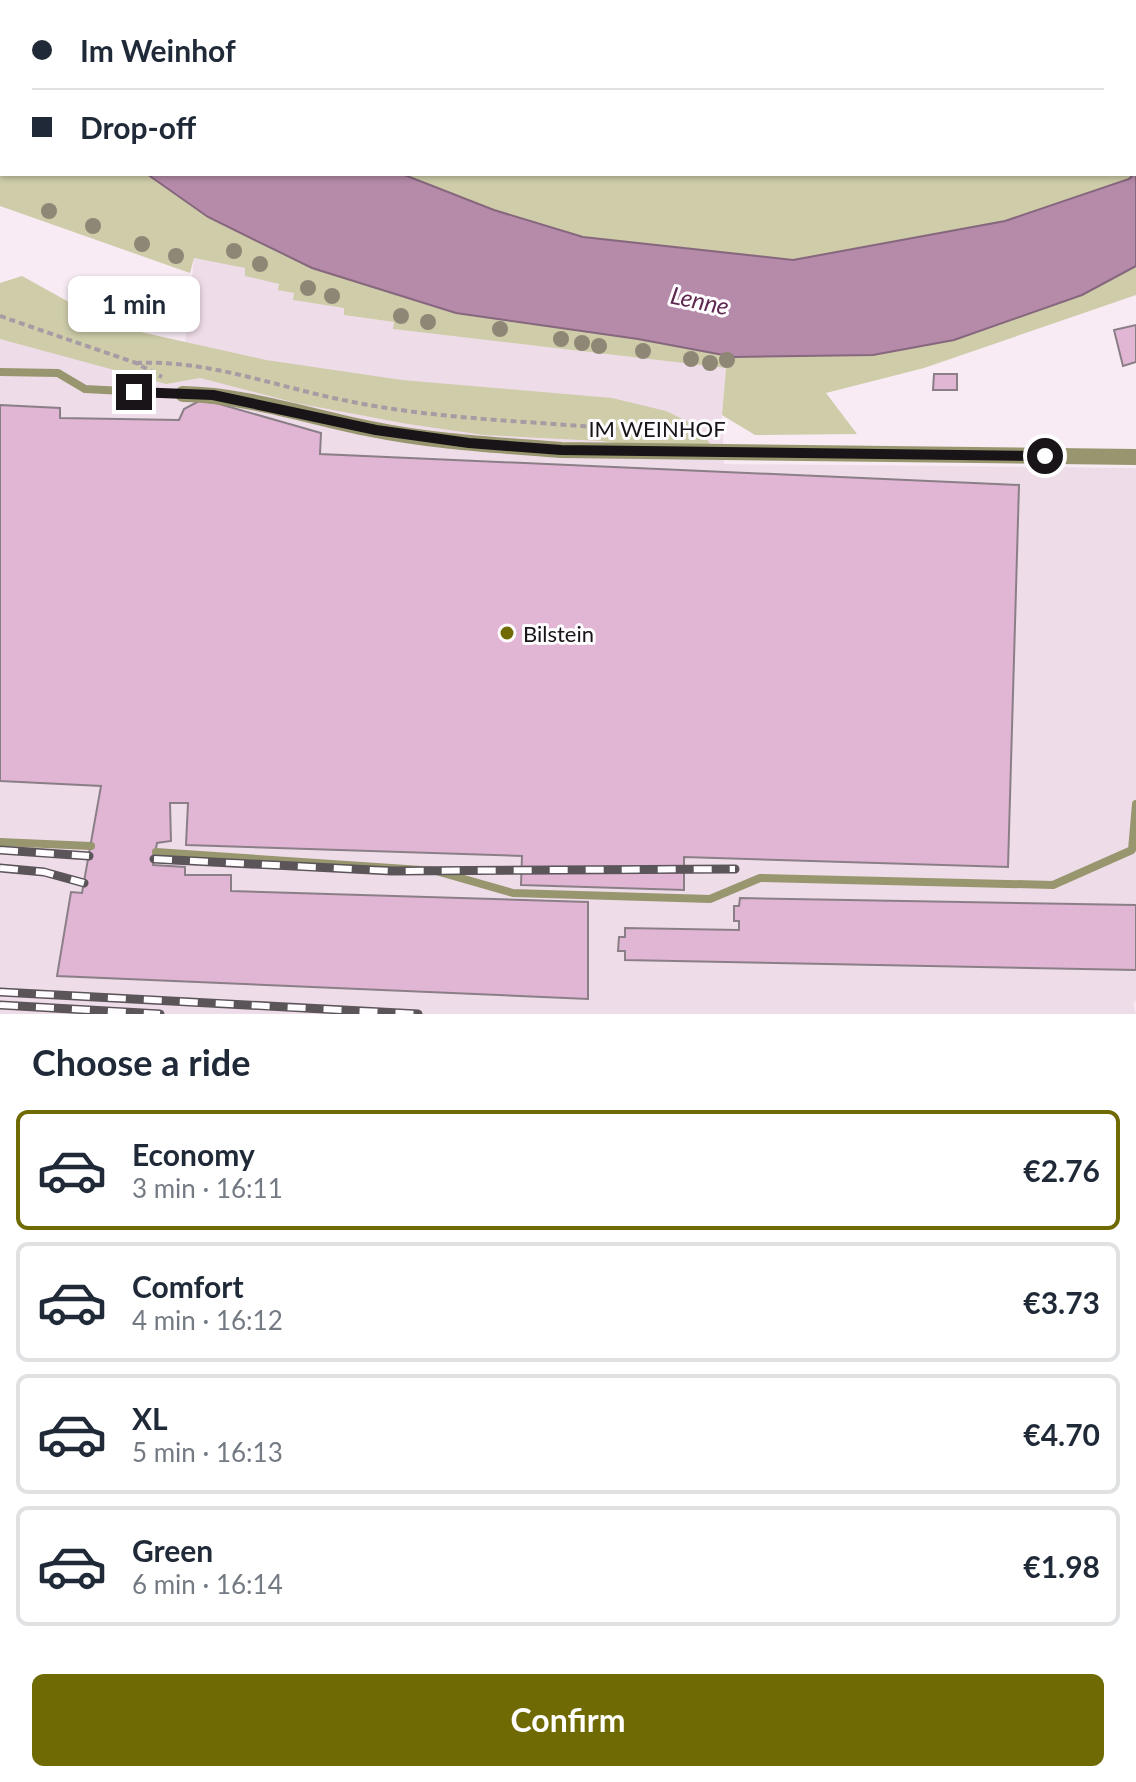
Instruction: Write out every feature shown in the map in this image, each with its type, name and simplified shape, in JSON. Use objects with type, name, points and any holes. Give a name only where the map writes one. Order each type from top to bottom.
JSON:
[{"type":"street","name":"IM WEINHOF","points":[[183,394],[213,395],[376,430],[469,443],[561,450],[1136,457]]},
{"type":"lane","points":[[0,372],[58,373],[85,389],[183,394]]},
{"type":"lane","points":[[156,852],[436,871],[513,893],[612,897],[710,899],[760,878],[1053,885],[1132,850],[1136,804]]},
{"type":"lane","points":[[0,842],[91,846]]},
{"type":"path","points":[[0,316],[136,363],[167,379],[183,394]]},
{"type":"path","points":[[136,363],[171,361],[354,403],[487,421],[638,431]]},
{"type":"shaded area","points":[[0,176],[150,176],[208,217],[312,268],[457,313],[638,339],[734,357],[1018,314],[1082,294],[1136,266],[1136,295],[924,368],[826,393],[857,434],[755,435],[722,415],[726,368],[393,329],[394,322],[344,315],[344,308],[293,300],[294,293],[278,290],[279,284],[245,276],[245,268],[194,258],[190,273],[0,206]]},
{"type":"shaded area","points":[[407,176],[1132,176],[1005,221],[793,260],[583,237],[494,210]]},
{"type":"shaded area","name":"Bilstein","points":[[194,258],[246,268],[294,293],[293,300],[345,308],[344,315],[394,322],[394,329],[726,368],[722,415],[724,464],[1136,468],[1136,1001],[1133,1003],[1136,1014],[0,1014],[0,318],[181,381]]},
{"type":"shaded area","points":[[22,276],[96,317],[136,331],[266,360],[402,380],[612,398],[666,411],[695,425],[712,446],[660,450],[601,441],[484,435],[296,403],[200,378],[166,384],[0,339],[0,283]]},
{"type":"water","name":"Lenne","points":[[150,176],[407,176],[494,210],[583,237],[793,260],[1005,221],[1136,176],[1136,266],[1082,295],[954,340],[873,355],[734,357],[638,339],[456,313],[312,268],[208,217]]},
{"type":"building","points":[[1136,325],[1136,362],[1123,366],[1114,330]]},
{"type":"building","points":[[934,374],[957,374],[957,390],[933,390]]},
{"type":"building","name":"Bilstein","points":[[199,401],[321,433],[320,454],[1019,485],[1008,867],[684,857],[684,890],[521,885],[522,856],[186,845],[188,803],[170,803],[171,841],[157,843],[153,865],[185,867],[185,875],[231,875],[231,891],[588,902],[588,999],[57,976],[71,892],[82,893],[101,786],[0,781],[0,405],[60,408],[60,418],[179,420],[184,409]]},
{"type":"building","points":[[740,898],[1136,905],[1136,970],[625,960],[625,951],[618,951],[619,937],[625,937],[625,928],[739,930],[739,921],[734,921],[734,906],[739,906]]},
{"type":"railway","points":[[0,850],[89,856]]},
{"type":"railway","points":[[154,859],[392,871],[735,869]]},
{"type":"railway","points":[[0,868],[44,872],[84,883]]},
{"type":"railway","points":[[0,992],[418,1014]]},
{"type":"railway","points":[[0,1005],[160,1014]]},
{"type":"place","name":"Bilstein","points":[[507,633]]},
{"type":"route","points":[[134,392],[213,395],[376,430],[469,443],[561,450],[1045,456]]}]
